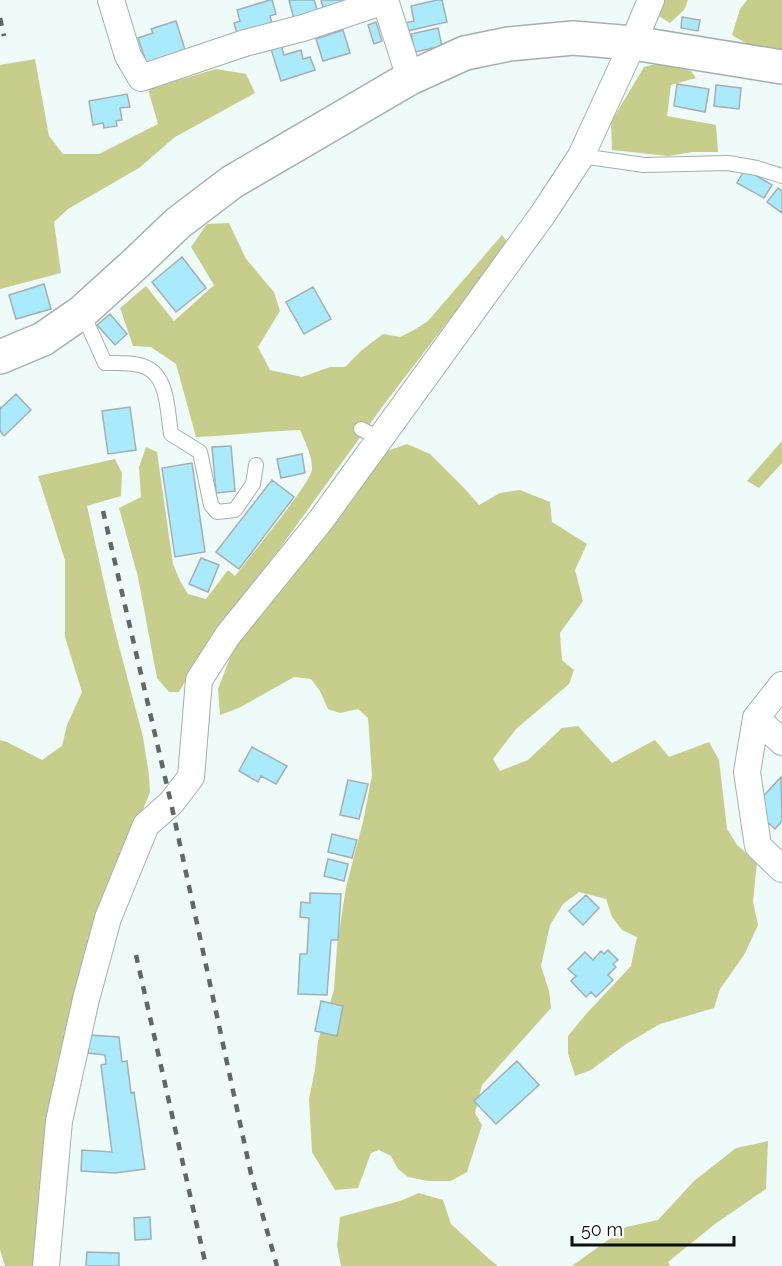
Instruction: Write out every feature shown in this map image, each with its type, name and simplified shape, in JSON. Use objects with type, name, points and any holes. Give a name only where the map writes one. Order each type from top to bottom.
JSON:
[{"type":"street","points":[[111,0],[128,56],[141,78],[244,43],[303,28],[385,1],[410,78]]},
{"type":"street","points":[[46,1266],[59,1121],[86,999],[108,918],[146,825],[171,802],[191,777],[199,680],[228,635],[321,520],[370,434],[543,214],[581,156],[651,0]]},
{"type":"street","points":[[0,357],[43,339],[82,312],[178,223],[232,182],[410,78],[465,53],[509,44],[573,39],[633,43],[782,67]]},
{"type":"street","points":[[782,685],[756,718],[747,772],[758,846],[782,869]]},
{"type":"street","points":[[756,718],[782,742]]},
{"type":"lane","points":[[581,156],[644,165],[728,163],[757,168],[782,176]]},
{"type":"lane","points":[[82,312],[105,363],[141,365],[158,375],[165,390],[171,434],[200,452],[211,505],[217,512],[235,510],[253,484],[256,465]]},
{"type":"green space","points":[[663,0],[688,0],[684,10],[670,23],[657,15]]},
{"type":"green space","points":[[747,0],[782,0],[782,50],[749,45],[732,35],[740,9]]},
{"type":"green space","points":[[35,59],[49,136],[63,154],[99,154],[158,124],[148,89],[216,69],[246,74],[255,93],[175,137],[139,168],[68,209],[54,222],[61,273],[0,289],[0,65]]},
{"type":"green space","points":[[659,63],[691,71],[696,78],[671,85],[667,116],[716,125],[718,152],[693,152],[668,156],[612,150],[611,122],[644,67]]},
{"type":"green space","points":[[229,223],[246,259],[274,292],[280,311],[258,347],[270,370],[302,377],[330,367],[345,367],[383,334],[400,337],[428,321],[502,235],[508,243],[385,403],[280,548],[211,636],[179,692],[169,692],[157,678],[138,577],[119,508],[141,497],[139,467],[146,447],[157,452],[173,564],[188,594],[206,599],[228,570],[235,576],[301,490],[312,470],[310,455],[300,430],[196,437],[176,364],[151,347],[133,346],[120,308],[146,286],[174,321],[214,285],[191,247],[207,224]]},
{"type":"green space","points":[[782,441],[782,463],[759,488],[747,481]]},
{"type":"green space","points":[[407,444],[430,454],[479,505],[500,493],[520,490],[550,502],[552,522],[587,544],[575,570],[583,601],[560,633],[562,660],[574,670],[569,684],[516,729],[493,759],[500,771],[528,760],[562,728],[578,726],[612,763],[655,740],[669,757],[709,742],[719,760],[727,829],[737,845],[757,862],[753,902],[758,925],[744,955],[720,989],[714,1008],[660,1024],[626,1044],[591,1070],[575,1076],[568,1053],[568,1036],[631,966],[637,937],[622,930],[612,917],[606,899],[579,892],[563,904],[550,925],[541,966],[549,991],[551,1008],[482,1085],[475,1113],[482,1125],[467,1172],[451,1181],[428,1181],[408,1177],[398,1169],[391,1156],[379,1150],[371,1153],[358,1188],[335,1190],[312,1152],[309,1099],[318,1041],[334,990],[337,946],[346,887],[363,822],[372,775],[368,718],[358,709],[340,713],[328,709],[320,691],[311,679],[294,677],[239,708],[220,715],[218,689],[238,637],[261,615],[320,541],[381,453]]},
{"type":"green space","points":[[115,459],[122,473],[121,496],[87,506],[114,627],[143,737],[150,792],[138,822],[40,1266],[5,1266],[0,1250],[0,740],[42,760],[62,746],[67,725],[82,692],[65,637],[65,560],[38,476]]},
{"type":"green space","points":[[768,1141],[766,1189],[715,1224],[668,1262],[670,1266],[572,1266],[626,1227],[658,1220],[694,1181],[736,1148]]},
{"type":"green space","points":[[419,1193],[443,1200],[451,1224],[498,1266],[341,1266],[337,1246],[340,1217],[400,1201]]},
{"type":"building","points":[[272,0],[276,14],[270,16],[273,27],[238,37],[234,23],[240,21],[237,10]]},
{"type":"building","points":[[289,0],[314,0],[318,12],[294,19]]},
{"type":"building","points":[[321,0],[353,0],[324,11]]},
{"type":"building","points":[[442,0],[447,22],[407,31],[405,23],[414,21],[411,6]]},
{"type":"building","points":[[682,17],[700,20],[698,31],[681,28]]},
{"type":"building","points":[[176,21],[186,53],[147,65],[138,38],[153,33],[151,29]]},
{"type":"building","points":[[376,22],[382,41],[374,44],[368,25]]},
{"type":"building","points":[[438,28],[442,46],[415,52],[411,34]]},
{"type":"building","points":[[343,30],[350,53],[323,61],[316,39]]},
{"type":"building","points":[[281,45],[284,55],[301,50],[303,59],[310,57],[315,70],[281,81],[271,49]]},
{"type":"building","points":[[677,84],[709,89],[705,112],[674,106]]},
{"type":"building","points":[[716,85],[741,88],[739,109],[714,106]]},
{"type":"building","points":[[127,94],[130,107],[120,108],[122,120],[116,121],[117,126],[104,128],[103,123],[93,125],[89,101]]},
{"type":"building","points":[[745,169],[772,185],[764,198],[737,183]]},
{"type":"building","points":[[778,188],[782,191],[782,213],[767,202]]},
{"type":"building","points":[[182,257],[206,288],[176,312],[152,282]]},
{"type":"building","points":[[44,284],[51,309],[16,319],[9,295]]},
{"type":"building","points":[[313,287],[331,319],[304,334],[286,302]]},
{"type":"building","points":[[110,314],[127,334],[115,345],[97,325]]},
{"type":"building","points":[[16,394],[31,410],[4,436],[0,431],[0,407]]},
{"type":"building","points":[[130,407],[136,450],[108,454],[102,411]]},
{"type":"building","points":[[231,446],[235,491],[216,493],[212,447]]},
{"type":"building","points":[[302,454],[305,473],[281,478],[277,459]]},
{"type":"building","points":[[192,463],[205,552],[175,557],[162,468]]},
{"type":"building","points":[[272,480],[294,497],[239,569],[216,552]]},
{"type":"building","points":[[201,558],[219,565],[208,592],[189,584]]},
{"type":"building","points":[[252,747],[287,766],[276,784],[261,776],[258,782],[239,771]]},
{"type":"building","points":[[781,777],[782,821],[775,829],[760,815],[766,810],[758,802]]},
{"type":"building","points":[[348,780],[368,784],[359,819],[340,815]]},
{"type":"building","points":[[332,834],[357,840],[352,858],[328,852]]},
{"type":"building","points":[[328,859],[348,864],[344,881],[324,876]]},
{"type":"building","points":[[310,893],[341,894],[338,940],[331,940],[327,995],[298,994],[300,954],[307,954],[309,918],[300,917],[301,902],[310,903]]},
{"type":"building","points":[[586,895],[599,908],[583,925],[569,911]]},
{"type":"building","points":[[608,950],[618,960],[613,964],[616,967],[608,975],[613,980],[596,997],[591,992],[586,997],[571,981],[576,976],[568,969],[585,952],[593,960],[601,951],[604,954]]},
{"type":"building","points":[[321,1001],[343,1006],[337,1036],[315,1031]]},
{"type":"building","points":[[90,1035],[119,1037],[122,1062],[127,1061],[131,1093],[134,1092],[145,1169],[115,1173],[81,1171],[82,1150],[112,1152],[101,1065],[106,1064],[105,1055],[88,1053]]},
{"type":"building","points":[[517,1061],[539,1085],[496,1124],[474,1101]]},
{"type":"building","points":[[150,1217],[151,1239],[135,1240],[134,1218]]},
{"type":"building","points":[[87,1252],[119,1253],[119,1266],[86,1266]]},
{"type":"railway","points":[[0,18],[4,36]]},
{"type":"railway","points":[[103,511],[171,803],[251,1174],[277,1266]]},
{"type":"railway","points":[[136,955],[206,1266]]}]
